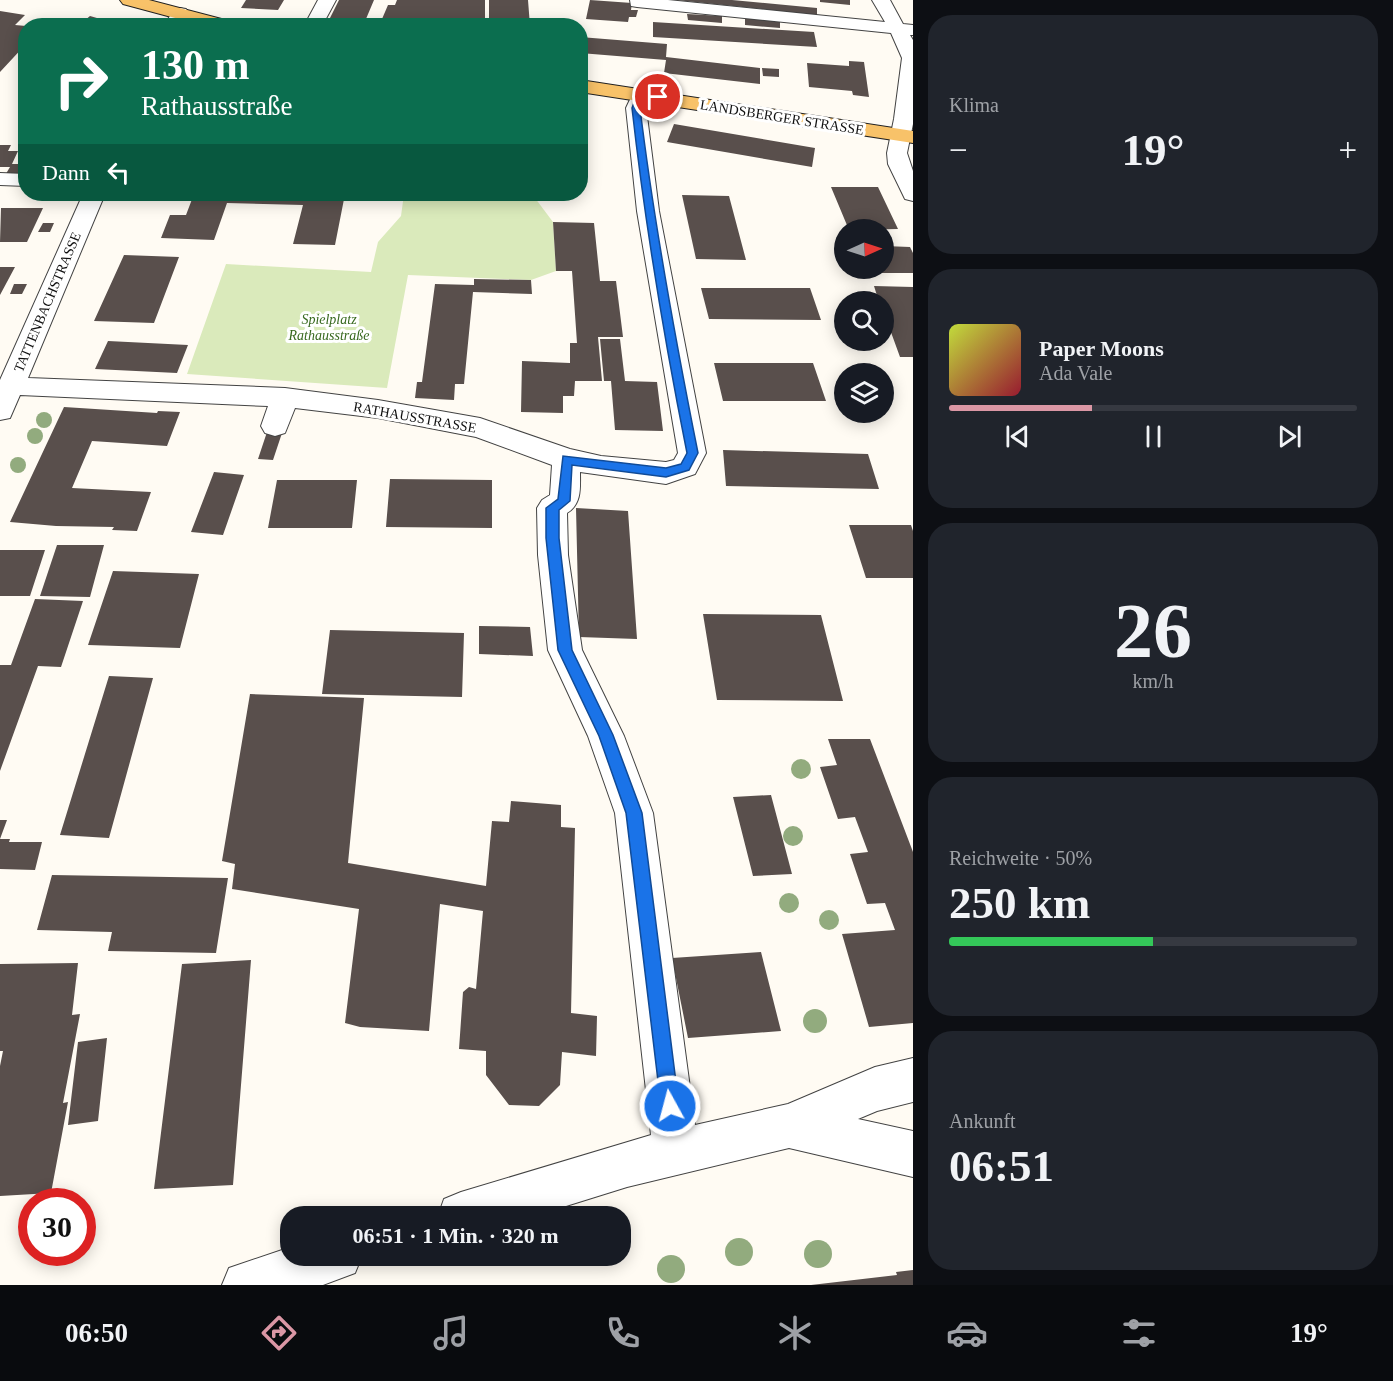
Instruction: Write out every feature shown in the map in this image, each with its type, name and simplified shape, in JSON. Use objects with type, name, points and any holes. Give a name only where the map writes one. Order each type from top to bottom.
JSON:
[{"type":"main road","points":[[129,0],[199,18]]},
{"type":"main road","name":"LANDSBERGER STRASSE","points":[[588,87],[907,136]]},
{"type":"street","points":[[317,18],[327,0]]},
{"type":"street","points":[[881,0],[905,29],[911,58],[907,136],[897,155],[913,194]]},
{"type":"street","points":[[637,2],[905,29]]},
{"type":"street","name":"RATHAUSSTRASSE","points":[[10,386],[285,397],[378,409],[480,428],[567,459],[601,466],[666,473],[685,467],[692,453],[648,211],[636,108],[641,95]]},
{"type":"street","points":[[0,179],[18,180]]},
{"type":"street","name":"TATTENBACHSTRASSE","points":[[0,411],[91,201]]},
{"type":"street","points":[[275,426],[285,397]]},
{"type":"street","points":[[567,459],[564,501],[552,508],[553,555],[565,650],[606,735],[634,813],[676,1151]]},
{"type":"street","points":[[493,1206],[627,1164],[789,1126],[875,1089],[913,1080]]},
{"type":"street","points":[[789,1126],[913,1154]]},
{"type":"street","points":[[246,1285],[306,1266]]},
{"type":"green space","name":"Spielplatz Rathausstraße","points":[[403,201],[537,201],[553,222],[556,271],[531,280],[408,275],[387,388],[187,374],[226,264],[371,272],[378,242],[401,216]]},
{"type":"building","points":[[246,0],[284,0],[278,10],[241,8]]},
{"type":"building","points":[[339,0],[374,0],[366,18],[330,18]]},
{"type":"building","points":[[397,0],[485,0],[485,18],[382,18],[388,5],[395,5]]},
{"type":"building","points":[[489,0],[528,0],[529,18],[489,18]]},
{"type":"building","points":[[590,0],[632,3],[631,10],[638,10],[636,17],[629,17],[628,22],[586,18]]},
{"type":"building","points":[[676,0],[732,0],[817,8],[817,15]]},
{"type":"building","points":[[820,0],[850,0],[850,5],[820,2]]},
{"type":"building","points":[[0,11],[25,15],[18,18],[15,25],[18,25],[18,53],[0,72]]},
{"type":"building","points":[[687,14],[722,16],[722,23],[688,20]]},
{"type":"building","points":[[745,18],[780,21],[780,28],[745,25]]},
{"type":"building","points":[[653,22],[814,32],[817,47],[653,37]]},
{"type":"building","points":[[588,38],[667,44],[666,57],[760,68],[760,84],[664,73],[666,60],[588,54]]},
{"type":"building","points":[[849,61],[864,62],[869,97],[853,95],[852,91],[809,87],[807,63],[849,66]]},
{"type":"building","points":[[762,68],[779,69],[779,77],[763,76]]},
{"type":"building","points":[[674,124],[815,148],[812,167],[667,142]]},
{"type":"building","points":[[0,145],[11,145],[8,151],[18,151],[12,164],[18,164],[18,177],[4,177],[10,167],[0,167]]},
{"type":"building","points":[[831,187],[878,187],[893,219],[844,219]]},
{"type":"building","points":[[682,195],[729,196],[746,260],[696,259]]},
{"type":"building","points":[[191,201],[344,201],[335,245],[293,244],[303,205],[227,203],[214,240],[161,238],[170,215],[186,215]]},
{"type":"building","points":[[1,208],[43,208],[27,242],[0,242]]},
{"type":"building","points":[[553,222],[594,223],[600,281],[616,281],[623,337],[598,337],[602,381],[575,381],[574,396],[563,396],[563,413],[521,412],[522,361],[570,363],[570,343],[577,343],[572,271],[556,271]]},
{"type":"building","points":[[43,223],[54,223],[50,232],[38,232]]},
{"type":"building","points":[[894,246],[910,247],[913,253],[913,273],[894,273]]},
{"type":"building","points":[[124,255],[179,257],[154,323],[94,321]]},
{"type":"building","points":[[0,267],[15,267],[0,295]]},
{"type":"building","points":[[474,279],[531,280],[532,294],[473,292],[464,384],[455,384],[454,400],[415,398],[417,382],[422,382],[435,284],[474,285]]},
{"type":"building","points":[[14,284],[27,284],[22,294],[10,294]]},
{"type":"building","points":[[874,286],[913,287],[913,357],[900,357],[894,340],[894,291],[876,291]]},
{"type":"building","points":[[701,288],[810,288],[821,320],[709,319]]},
{"type":"building","points":[[600,339],[620,339],[625,381],[657,382],[663,431],[615,430],[611,381],[604,381]]},
{"type":"building","points":[[108,341],[188,345],[177,373],[95,369]]},
{"type":"building","points":[[714,363],[813,363],[826,401],[723,401]]},
{"type":"building","points":[[64,407],[157,413],[158,411],[180,412],[167,446],[92,441],[72,488],[151,492],[137,531],[112,530],[114,527],[10,522]]},
{"type":"building","points":[[269,426],[284,427],[273,460],[258,459]]},
{"type":"building","points":[[723,450],[868,454],[879,489],[726,486]]},
{"type":"building","points":[[214,472],[244,475],[223,535],[191,532]]},
{"type":"building","points":[[390,479],[492,480],[492,528],[386,527]]},
{"type":"building","points":[[277,480],[357,480],[352,528],[268,528]]},
{"type":"building","points":[[576,508],[628,511],[637,639],[579,637]]},
{"type":"building","points":[[849,525],[911,525],[913,578],[866,578]]},
{"type":"building","points":[[57,545],[104,545],[90,597],[40,596]]},
{"type":"building","points":[[0,550],[45,550],[30,596],[0,596]]},
{"type":"building","points":[[113,571],[199,574],[180,648],[88,645]]},
{"type":"building","points":[[35,599],[83,601],[61,667],[38,666],[0,771],[0,665],[11,665]]},
{"type":"building","points":[[703,614],[821,615],[843,701],[717,700]]},
{"type":"building","points":[[479,626],[530,627],[533,656],[479,654]]},
{"type":"building","points":[[330,630],[464,633],[462,697],[322,694]]},
{"type":"building","points":[[109,676],[153,678],[109,838],[60,835]]},
{"type":"building","points":[[250,694],[364,698],[348,863],[486,886],[492,821],[509,822],[511,801],[561,805],[561,827],[575,828],[571,1013],[597,1016],[596,1056],[562,1052],[560,1085],[539,1106],[509,1105],[486,1075],[486,1051],[459,1049],[463,992],[469,987],[476,989],[483,911],[440,904],[429,1031],[360,1027],[345,1023],[359,909],[232,889],[235,864],[222,861]]},
{"type":"building","points":[[828,739],[870,739],[913,852],[913,1023],[869,1027],[842,934],[895,930],[885,903],[867,904],[850,854],[868,852],[855,817],[838,819],[820,767],[837,765]]},
{"type":"building","points":[[771,795],[792,874],[753,876],[733,797]]},
{"type":"building","points":[[0,820],[7,820],[0,839]]},
{"type":"building","points":[[0,839],[10,839],[9,842],[42,842],[35,870],[0,869]]},
{"type":"building","points":[[52,875],[228,878],[216,953],[108,951],[112,932],[37,930]]},
{"type":"building","points":[[761,952],[781,1031],[688,1038],[672,958]]},
{"type":"building","points":[[251,960],[233,1185],[154,1189],[182,964]]},
{"type":"building","points":[[78,963],[72,1015],[80,1014],[63,1103],[68,1102],[52,1188],[18,1188],[18,1195],[0,1196],[0,1066],[3,1051],[0,1051],[0,964]]},
{"type":"building","points":[[107,1038],[98,1121],[68,1125],[78,1042]]},
{"type":"building","points":[[913,1270],[913,1285],[811,1285],[897,1275],[896,1272]]},
{"type":"route","points":[[658,97],[641,95],[636,108],[648,211],[692,453],[685,467],[666,473],[601,466],[567,459],[564,501],[552,508],[553,555],[565,650],[606,735],[634,813],[670,1106]]}]
